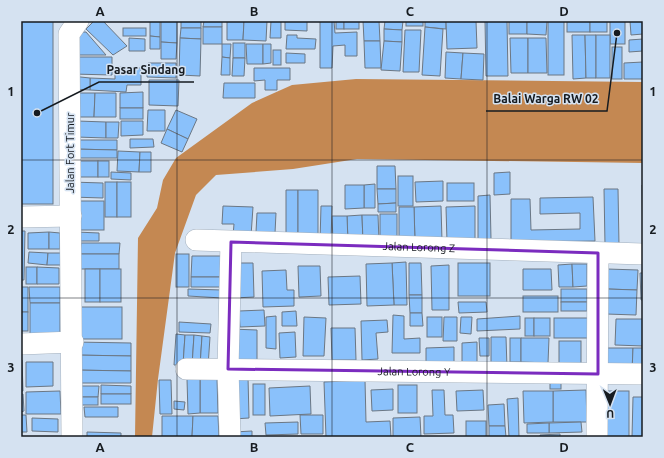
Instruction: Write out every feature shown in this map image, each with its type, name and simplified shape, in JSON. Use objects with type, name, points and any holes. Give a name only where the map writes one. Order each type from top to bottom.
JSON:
[{"type":"street","name":"Jalan Fort Timur","points":[[72,437],[73,342],[70,34],[78,21]]},
{"type":"street","points":[[21,217],[71,216]]},
{"type":"street","name":"Jalan Lorong Z","points":[[196,240],[643,254]]},
{"type":"street","points":[[230,437],[228,369],[231,242]]},
{"type":"street","points":[[597,437],[598,253]]},
{"type":"street","points":[[21,344],[73,342]]},
{"type":"street","name":"Jalan Lorong Y","points":[[186,370],[228,369],[643,374]]},
{"type":"highlighted area","points":[[231,242],[598,253],[598,374],[228,369]]},
{"type":"shaded area","points":[[356,79],[643,82],[643,163],[357,159],[293,169],[216,175],[196,195],[175,253],[158,379],[152,437],[135,437],[138,238],[157,208],[163,180],[176,158],[252,103],[292,85]]},
{"type":"building","points":[[21,21],[53,21],[53,204],[21,204]]},
{"type":"building","points":[[94,21],[103,21],[127,46],[113,55],[86,29]]},
{"type":"building","points":[[150,21],[160,21],[160,37],[150,36]]},
{"type":"building","points":[[161,21],[177,21],[177,43],[161,42]]},
{"type":"building","points":[[181,21],[201,21],[201,28],[181,28]]},
{"type":"building","points":[[204,21],[222,21],[222,27],[203,27]]},
{"type":"building","points":[[227,21],[244,21],[243,40],[227,40]]},
{"type":"building","points":[[244,21],[267,21],[266,41],[243,40]]},
{"type":"building","points":[[271,21],[281,21],[281,38],[270,38]]},
{"type":"building","points":[[285,21],[307,21],[307,31],[285,30]]},
{"type":"building","points":[[320,21],[334,21],[335,33],[357,32],[357,56],[345,56],[345,45],[333,46],[332,68],[320,68]]},
{"type":"building","points":[[336,21],[344,21],[344,29],[336,29]]},
{"type":"building","points":[[344,21],[359,21],[359,29],[344,29]]},
{"type":"building","points":[[363,21],[379,21],[380,41],[364,41]]},
{"type":"building","points":[[385,21],[403,21],[402,30],[384,29]]},
{"type":"building","points":[[406,21],[423,21],[423,26],[406,26]]},
{"type":"building","points":[[425,21],[446,21],[446,29],[425,27]]},
{"type":"building","points":[[446,21],[476,21],[477,48],[447,49]]},
{"type":"building","points":[[485,21],[507,21],[508,76],[486,76]]},
{"type":"building","points":[[509,21],[527,21],[527,34],[509,34]]},
{"type":"building","points":[[527,21],[547,21],[546,35],[527,34]]},
{"type":"building","points":[[548,21],[564,21],[564,75],[548,75]]},
{"type":"building","points":[[567,21],[590,21],[590,32],[567,32]]},
{"type":"building","points":[[590,21],[607,21],[607,32],[590,32]]},
{"type":"building","points":[[610,21],[625,21],[625,44],[610,44]]},
{"type":"building","points":[[630,21],[643,21],[643,34],[631,35]]},
{"type":"building","points":[[203,27],[222,27],[222,44],[203,44]]},
{"type":"building","points":[[425,27],[443,29],[440,76],[422,75]]},
{"type":"building","points":[[123,28],[146,28],[146,36],[123,36]]},
{"type":"building","points":[[181,28],[201,28],[201,39],[180,38]]},
{"type":"building","points":[[384,29],[402,30],[402,42],[384,41]]},
{"type":"building","points":[[405,30],[421,30],[419,72],[403,72]]},
{"type":"building","points":[[72,32],[86,32],[106,55],[72,55]]},
{"type":"building","points":[[287,35],[297,35],[297,38],[316,39],[315,49],[286,49]]},
{"type":"building","points":[[572,35],[585,35],[586,78],[573,79]]},
{"type":"building","points":[[585,35],[596,35],[596,78],[586,78]]},
{"type":"building","points":[[596,35],[610,35],[610,78],[596,78]]},
{"type":"building","points":[[150,36],[160,37],[160,49],[150,49]]},
{"type":"building","points":[[129,38],[145,39],[145,51],[129,51]]},
{"type":"building","points":[[180,38],[201,39],[200,76],[179,75]]},
{"type":"building","points":[[510,38],[528,38],[528,73],[511,73]]},
{"type":"building","points":[[528,38],[546,38],[547,73],[528,73]]},
{"type":"building","points":[[643,39],[643,51],[629,52],[629,40]]},
{"type":"building","points":[[364,41],[380,41],[381,68],[365,68]]},
{"type":"building","points":[[384,41],[402,42],[400,71],[381,70]]},
{"type":"building","points":[[161,42],[177,43],[176,59],[161,59]]},
{"type":"building","points":[[233,43],[245,43],[245,58],[233,58]]},
{"type":"building","points":[[222,44],[231,44],[230,58],[222,57]]},
{"type":"building","points":[[246,44],[263,44],[263,64],[247,64]]},
{"type":"building","points":[[263,44],[271,44],[271,63],[263,64]]},
{"type":"building","points":[[612,47],[622,47],[622,79],[612,79]]},
{"type":"building","points":[[273,50],[281,50],[281,65],[273,65]]},
{"type":"building","points":[[446,52],[463,53],[461,79],[445,78]]},
{"type":"building","points":[[286,53],[305,54],[305,63],[286,63]]},
{"type":"building","points":[[463,53],[484,54],[483,80],[461,79]]},
{"type":"building","points":[[72,57],[112,57],[112,75],[72,74]]},
{"type":"building","points":[[222,57],[230,58],[230,75],[221,75]]},
{"type":"building","points":[[233,58],[245,58],[244,76],[232,76]]},
{"type":"building","points":[[643,62],[643,79],[624,79],[624,63]]},
{"type":"building","points":[[148,63],[176,63],[176,78],[147,77]]},
{"type":"building","points":[[115,67],[141,68],[141,85],[127,85],[126,92],[90,90],[90,78],[115,79]]},
{"type":"building","points":[[254,68],[290,68],[290,80],[277,80],[277,90],[265,90],[265,80],[254,81]]},
{"type":"building","points":[[71,76],[90,78],[90,90],[71,89]]},
{"type":"building","points":[[149,80],[179,80],[178,106],[149,105]]},
{"type":"building","points":[[224,83],[255,83],[255,98],[223,98]]},
{"type":"building","points":[[143,92],[143,108],[120,108],[120,93]]},
{"type":"building","points":[[71,93],[95,93],[94,117],[71,117]]},
{"type":"building","points":[[95,93],[116,93],[116,117],[94,117]]},
{"type":"building","points":[[120,108],[143,108],[143,119],[120,119]]},
{"type":"building","points":[[148,110],[165,110],[165,131],[147,131]]},
{"type":"building","points":[[176,110],[197,119],[188,139],[167,129]]},
{"type":"building","points":[[77,121],[106,122],[106,138],[76,137]]},
{"type":"building","points":[[121,121],[143,121],[143,135],[121,136]]},
{"type":"building","points":[[106,122],[119,122],[118,138],[106,138]]},
{"type":"building","points":[[167,129],[188,139],[182,152],[161,143]]},
{"type":"building","points":[[130,139],[153,139],[154,147],[130,148]]},
{"type":"building","points":[[73,140],[117,140],[117,150],[73,149]]},
{"type":"building","points":[[73,149],[117,150],[117,158],[73,158]]},
{"type":"building","points":[[118,151],[140,152],[139,172],[117,171]]},
{"type":"building","points":[[140,152],[151,152],[151,172],[139,172]]},
{"type":"building","points":[[75,161],[98,161],[98,177],[75,177]]},
{"type":"building","points":[[98,161],[109,161],[109,177],[98,177]]},
{"type":"building","points":[[377,166],[395,166],[396,189],[377,189]]},
{"type":"building","points":[[111,172],[131,173],[131,180],[111,179]]},
{"type":"building","points":[[510,172],[510,194],[494,195],[494,173]]},
{"type":"building","points":[[398,176],[413,176],[413,206],[398,206]]},
{"type":"building","points":[[443,181],[443,201],[416,202],[415,182]]},
{"type":"building","points":[[71,182],[103,183],[103,198],[71,197]]},
{"type":"building","points":[[105,182],[117,182],[117,217],[105,217]]},
{"type":"building","points":[[117,182],[131,182],[131,217],[117,217]]},
{"type":"building","points":[[447,183],[474,183],[474,201],[447,201]]},
{"type":"building","points":[[375,184],[375,208],[364,208],[364,185]]},
{"type":"building","points":[[345,185],[364,185],[364,208],[345,209]]},
{"type":"building","points":[[642,185],[643,185],[643,249]]},
{"type":"building","points":[[377,189],[396,189],[396,203],[378,204]]},
{"type":"building","points":[[604,189],[618,189],[619,245],[605,245]]},
{"type":"building","points":[[286,190],[298,190],[298,239],[286,238]]},
{"type":"building","points":[[298,190],[318,190],[318,238],[298,239]]},
{"type":"building","points":[[490,195],[491,239],[478,239],[478,196]]},
{"type":"building","points":[[593,197],[595,241],[511,242],[511,199],[530,199],[531,230],[580,229],[580,213],[540,214],[540,198]]},
{"type":"building","points":[[76,201],[104,201],[104,230],[76,230]]},
{"type":"building","points":[[396,203],[396,212],[378,212],[378,204]]},
{"type":"building","points":[[223,206],[253,207],[251,236],[233,236],[234,224],[222,224]]},
{"type":"building","points":[[321,206],[332,206],[331,241],[320,241]]},
{"type":"building","points":[[441,206],[442,241],[415,242],[414,207]]},
{"type":"building","points":[[475,206],[475,242],[447,242],[446,207]]},
{"type":"building","points":[[399,207],[414,207],[415,242],[399,242]]},
{"type":"building","points":[[257,213],[276,213],[275,233],[256,232]]},
{"type":"building","points":[[380,214],[397,214],[397,243],[380,243]]},
{"type":"building","points":[[362,215],[363,242],[348,242],[347,216]]},
{"type":"building","points":[[362,215],[378,215],[379,241],[363,242]]},
{"type":"building","points":[[332,216],[347,216],[348,242],[333,242]]},
{"type":"building","points":[[21,231],[25,231],[24,280],[21,280]]},
{"type":"building","points":[[49,232],[49,249],[28,249],[28,233]]},
{"type":"building","points":[[49,232],[60,233],[60,249],[49,249]]},
{"type":"building","points":[[76,232],[99,233],[99,241],[76,241]]},
{"type":"building","points":[[81,243],[120,243],[119,254],[80,254]]},
{"type":"building","points":[[29,252],[48,253],[47,265],[28,263]]},
{"type":"building","points":[[48,253],[62,253],[61,265],[47,265]]},
{"type":"building","points":[[80,254],[119,254],[119,269],[80,269]]},
{"type":"building","points":[[176,254],[189,254],[189,287],[176,287]]},
{"type":"building","points":[[192,256],[224,256],[224,277],[191,277]]},
{"type":"building","points":[[406,262],[407,305],[394,305],[392,263]]},
{"type":"building","points":[[232,263],[253,263],[254,297],[234,298]]},
{"type":"building","points":[[392,263],[394,305],[367,306],[366,264]]},
{"type":"building","points":[[409,263],[421,263],[422,295],[409,295]]},
{"type":"building","points":[[458,263],[490,263],[490,296],[458,296]]},
{"type":"building","points":[[572,264],[573,287],[559,287],[558,265]]},
{"type":"building","points":[[572,264],[587,264],[587,286],[573,287]]},
{"type":"building","points":[[449,265],[449,310],[432,310],[431,266]]},
{"type":"building","points":[[298,266],[320,266],[321,296],[299,297]]},
{"type":"building","points":[[26,267],[37,267],[37,284],[26,284]]},
{"type":"building","points":[[37,267],[59,268],[59,284],[37,284]]},
{"type":"building","points":[[85,269],[100,269],[100,302],[85,302]]},
{"type":"building","points":[[100,269],[121,269],[121,302],[100,302]]},
{"type":"building","points":[[523,269],[551,269],[552,290],[523,290]]},
{"type":"building","points":[[607,269],[638,270],[637,290],[607,289]]},
{"type":"building","points":[[286,270],[287,290],[294,290],[294,306],[263,307],[262,271]]},
{"type":"building","points":[[640,273],[643,273],[643,300],[641,300]]},
{"type":"building","points":[[360,276],[361,304],[329,305],[328,277]]},
{"type":"building","points":[[191,277],[224,277],[223,287],[191,287]]},
{"type":"building","points":[[21,287],[28,287],[28,312],[21,312]]},
{"type":"building","points":[[29,287],[60,287],[60,303],[30,303]]},
{"type":"building","points":[[188,289],[222,290],[222,298],[188,296]]},
{"type":"building","points":[[561,289],[587,289],[587,302],[561,302]]},
{"type":"building","points":[[607,289],[637,290],[636,315],[606,314]]},
{"type":"building","points":[[409,295],[422,295],[422,313],[410,313]]},
{"type":"building","points":[[523,296],[558,296],[558,312],[523,312]]},
{"type":"building","points":[[458,302],[486,302],[487,312],[459,313]]},
{"type":"building","points":[[561,302],[587,302],[587,311],[561,311]]},
{"type":"building","points":[[30,303],[60,303],[60,338],[30,339]]},
{"type":"building","points":[[77,307],[122,307],[122,339],[77,339]]},
{"type":"building","points":[[264,310],[265,326],[240,327],[239,311]]},
{"type":"building","points":[[296,311],[297,326],[282,326],[282,312]]},
{"type":"building","points":[[21,312],[28,312],[28,331],[21,331]]},
{"type":"building","points":[[410,313],[422,313],[423,326],[410,326]]},
{"type":"building","points":[[393,315],[404,316],[404,339],[420,338],[420,353],[392,353]]},
{"type":"building","points":[[276,316],[276,349],[266,348],[266,317]]},
{"type":"building","points":[[520,316],[520,329],[477,331],[477,319]]},
{"type":"building","points":[[304,317],[326,318],[324,356],[303,356]]},
{"type":"building","points":[[427,317],[442,317],[442,337],[427,337]]},
{"type":"building","points":[[444,317],[457,317],[457,341],[443,341]]},
{"type":"building","points":[[461,317],[472,317],[471,334],[460,333]]},
{"type":"building","points":[[525,318],[534,318],[534,336],[525,336]]},
{"type":"building","points":[[534,318],[550,318],[550,336],[534,336]]},
{"type":"building","points":[[554,318],[589,318],[589,338],[554,338]]},
{"type":"building","points":[[616,319],[643,319],[643,346],[615,345]]},
{"type":"building","points":[[387,320],[388,332],[376,333],[378,359],[362,360],[361,321]]},
{"type":"building","points":[[179,322],[211,324],[210,333],[179,332]]},
{"type":"building","points":[[331,328],[355,328],[356,360],[332,360]]},
{"type":"building","points":[[231,329],[257,330],[257,367],[230,367]]},
{"type":"building","points":[[295,332],[296,357],[280,358],[279,333]]},
{"type":"building","points":[[176,334],[185,335],[183,365],[174,365]]},
{"type":"building","points":[[185,335],[194,335],[192,366],[183,365]]},
{"type":"building","points":[[194,335],[202,336],[200,366],[192,366]]},
{"type":"building","points":[[202,336],[210,337],[208,367],[200,366]]},
{"type":"building","points":[[491,337],[506,337],[507,368],[491,368]]},
{"type":"building","points":[[479,338],[489,338],[489,356],[480,356]]},
{"type":"building","points":[[510,338],[521,338],[521,362],[510,362]]},
{"type":"building","points":[[521,338],[549,338],[548,363],[521,362]]},
{"type":"building","points":[[559,341],[581,341],[581,369],[559,369]]},
{"type":"building","points":[[74,342],[131,343],[131,356],[74,355]]},
{"type":"building","points":[[477,342],[477,367],[462,367],[462,343]]},
{"type":"building","points":[[454,347],[454,365],[426,366],[426,348]]},
{"type":"building","points":[[607,348],[633,348],[632,372],[607,372]]},
{"type":"building","points":[[633,348],[643,348],[643,373],[632,372]]},
{"type":"building","points":[[74,355],[131,356],[131,371],[74,370]]},
{"type":"building","points":[[22,360],[23,391],[21,391]]},
{"type":"building","points":[[26,362],[53,362],[53,386],[26,387]]},
{"type":"building","points":[[74,370],[131,371],[131,383],[74,383]]},
{"type":"building","points":[[248,377],[249,418],[233,419],[231,378]]},
{"type":"building","points":[[217,378],[218,413],[200,413],[200,379]]},
{"type":"building","points":[[187,379],[200,379],[200,413],[188,414]]},
{"type":"building","points":[[159,380],[171,380],[172,414],[160,414]]},
{"type":"building","points":[[365,380],[366,422],[390,421],[391,437],[326,437],[324,382]]},
{"type":"building","points":[[550,381],[561,381],[561,389],[550,389]]},
{"type":"building","points":[[253,384],[265,384],[265,415],[253,415]]},
{"type":"building","points":[[101,385],[131,386],[131,394],[101,394]]},
{"type":"building","points":[[398,385],[417,385],[417,413],[398,413]]},
{"type":"building","points":[[76,386],[99,386],[98,397],[75,397]]},
{"type":"building","points":[[310,386],[311,414],[270,416],[269,388]]},
{"type":"building","points":[[393,389],[393,410],[372,411],[371,390]]},
{"type":"building","points":[[432,390],[444,390],[445,415],[453,415],[454,433],[424,434],[424,416],[433,416]]},
{"type":"building","points":[[483,390],[484,410],[457,411],[456,391]]},
{"type":"building","points":[[586,390],[587,422],[553,422],[553,391]]},
{"type":"building","points":[[60,391],[61,414],[26,414],[26,392]]},
{"type":"building","points":[[523,391],[553,391],[553,422],[524,423]]},
{"type":"building","points":[[601,391],[629,391],[629,437],[601,437]]},
{"type":"building","points":[[21,394],[23,394],[24,411],[21,412]]},
{"type":"building","points":[[101,394],[131,394],[131,404],[101,404]]},
{"type":"building","points":[[75,397],[98,397],[98,405],[75,405]]},
{"type":"building","points":[[633,397],[643,397],[643,437],[632,437]]},
{"type":"building","points":[[518,398],[519,437],[509,437],[507,399]]},
{"type":"building","points":[[174,401],[185,402],[184,410],[174,409]]},
{"type":"building","points":[[504,404],[505,426],[489,426],[488,405]]},
{"type":"building","points":[[84,407],[118,407],[118,417],[85,417]]},
{"type":"building","points":[[21,415],[26,415],[27,432],[21,432]]},
{"type":"building","points":[[300,415],[323,415],[323,434],[301,434]]},
{"type":"building","points":[[162,416],[193,416],[192,437],[162,437]]},
{"type":"building","points":[[193,416],[218,416],[219,437],[192,437]]},
{"type":"building","points":[[420,417],[421,437],[393,437],[393,418]]},
{"type":"building","points":[[32,418],[58,419],[58,432],[32,431]]},
{"type":"building","points":[[466,421],[486,421],[486,437],[466,437]]},
{"type":"building","points":[[298,422],[298,434],[266,435],[265,423]]},
{"type":"building","points":[[581,422],[582,432],[549,433],[549,423]]},
{"type":"building","points":[[549,423],[549,433],[527,433],[527,424]]},
{"type":"building","points":[[489,426],[505,426],[506,437],[489,437]]},
{"type":"building","points":[[252,431],[252,437],[235,437],[234,432]]},
{"type":"building","points":[[87,432],[121,433],[121,437],[87,437]]},
{"type":"building","points":[[560,434],[560,437],[540,437],[540,435]]},
{"type":"place","name":"Balai Warga RW 02","points":[[617,33]]},
{"type":"place","name":"Pasar Sindang","points":[[37,113]]}]
